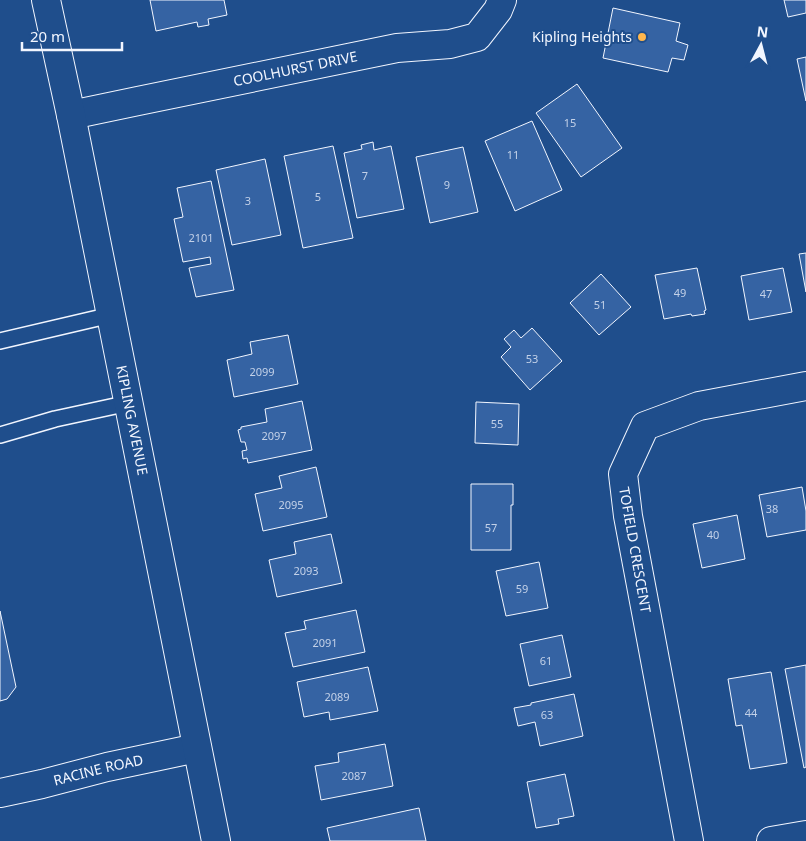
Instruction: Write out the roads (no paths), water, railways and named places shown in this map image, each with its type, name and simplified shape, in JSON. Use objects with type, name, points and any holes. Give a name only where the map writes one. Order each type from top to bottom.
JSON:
[{"type":"street","name":"KIPLING AVENUE","points":[[46,0],[71,115],[216,841]]},
{"type":"street","name":"COOLHURST DRIVE","points":[[71,115],[397,48],[450,44],[477,36],[498,10],[502,0]]},
{"type":"street","name":"TOFIELD CRESCENT","points":[[689,841],[628,516],[622,474],[645,426],[699,406],[806,386]]},
{"type":"street","name":"RACINE ROAD","points":[[0,793],[42,784],[107,766],[197,748]]},
{"type":"street","points":[[770,841],[806,835]]},
{"type":"lane","points":[[0,341],[111,315]]},
{"type":"lane","points":[[0,435],[55,419],[128,403]]},
{"type":"place","name":"Kipling Heights","points":[[642,37]]}]
